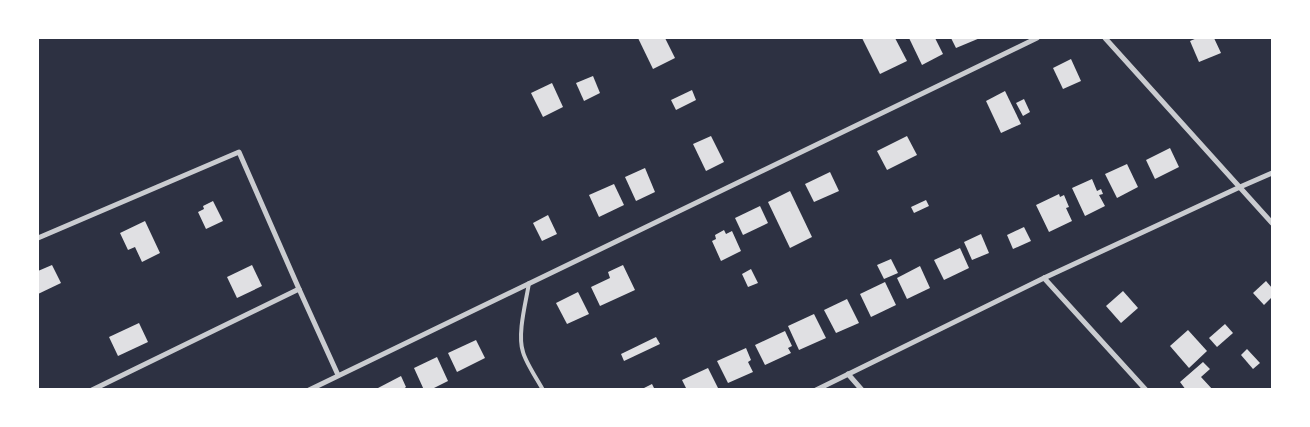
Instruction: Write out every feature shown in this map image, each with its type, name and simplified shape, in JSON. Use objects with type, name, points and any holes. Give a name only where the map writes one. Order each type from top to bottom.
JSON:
[{"type":"street","points":[[309,390],[1037,38]]},
{"type":"street","points":[[1105,38],[1272,223]]},
{"type":"street","points":[[38,238],[239,152],[298,289],[338,375]]},
{"type":"street","points":[[816,390],[1044,278],[1272,173]]},
{"type":"street","points":[[1044,278],[1146,390]]},
{"type":"street","points":[[92,390],[298,289]]},
{"type":"street","points":[[848,374],[862,390]]},
{"type":"lane","points":[[529,282],[521,332],[521,344],[523,354],[543,390]]},
{"type":"building","points":[[638,38],[665,38],[675,58],[653,69]]},
{"type":"building","points":[[862,38],[895,38],[907,61],[880,74]]},
{"type":"building","points":[[909,38],[935,38],[943,54],[922,65]]},
{"type":"building","points":[[951,38],[980,38],[956,48]]},
{"type":"building","points":[[1197,38],[1214,38],[1221,53],[1199,62],[1190,41]]},
{"type":"building","points":[[1071,59],[1081,81],[1063,89],[1053,68]]},
{"type":"building","points":[[593,76],[600,93],[584,101],[576,83]]},
{"type":"building","points":[[552,83],[563,107],[543,117],[531,93]]},
{"type":"building","points":[[692,90],[696,100],[676,110],[671,100]]},
{"type":"building","points":[[1005,91],[1021,124],[1001,133],[986,101]]},
{"type":"building","points":[[1024,99],[1030,112],[1023,116],[1016,103]]},
{"type":"building","points":[[711,136],[724,162],[706,171],[693,144]]},
{"type":"building","points":[[907,136],[917,155],[887,170],[877,151]]},
{"type":"building","points":[[1170,148],[1179,167],[1155,179],[1146,160]]},
{"type":"building","points":[[1127,164],[1138,187],[1117,198],[1105,174]]},
{"type":"building","points":[[645,168],[655,192],[636,201],[625,177]]},
{"type":"building","points":[[830,172],[839,191],[814,202],[805,184]]},
{"type":"building","points":[[1092,179],[1097,191],[1101,189],[1103,194],[1099,195],[1105,206],[1085,216],[1072,188]]},
{"type":"building","points":[[614,184],[624,205],[599,217],[589,195]]},
{"type":"building","points":[[790,191],[812,237],[790,248],[768,202]]},
{"type":"building","points":[[1059,194],[1060,197],[1064,195],[1069,207],[1066,208],[1072,221],[1049,232],[1036,205]]},
{"type":"building","points":[[926,200],[929,206],[914,213],[911,207]]},
{"type":"building","points":[[213,201],[223,221],[206,229],[198,212],[204,209],[203,206]]},
{"type":"building","points":[[760,206],[768,223],[743,235],[735,218]]},
{"type":"building","points":[[548,215],[557,234],[542,241],[533,223]]},
{"type":"building","points":[[145,221],[160,253],[142,262],[135,247],[128,250],[120,233]]},
{"type":"building","points":[[1024,227],[1031,241],[1013,249],[1007,235]]},
{"type":"building","points":[[724,230],[726,234],[732,231],[741,251],[721,261],[712,241],[716,239],[715,235]]},
{"type":"building","points":[[981,234],[989,253],[972,260],[964,242]]},
{"type":"building","points":[[960,248],[969,268],[944,280],[934,260]]},
{"type":"building","points":[[891,259],[898,273],[884,279],[877,265]]},
{"type":"building","points":[[52,265],[61,283],[38,294],[38,271]]},
{"type":"building","points":[[252,265],[262,286],[237,298],[227,277]]},
{"type":"building","points":[[623,265],[635,290],[600,306],[591,287],[610,278],[608,272]]},
{"type":"building","points":[[920,266],[930,288],[907,299],[897,278]]},
{"type":"building","points":[[751,269],[758,283],[748,287],[742,274]]},
{"type":"building","points":[[1266,281],[1272,288],[1272,297],[1264,305],[1253,293]]},
{"type":"building","points":[[885,282],[896,305],[871,317],[860,294]]},
{"type":"building","points":[[1123,291],[1138,308],[1121,323],[1106,306]]},
{"type":"building","points":[[578,292],[589,314],[567,324],[556,303]]},
{"type":"building","points":[[847,299],[859,323],[836,333],[824,310]]},
{"type":"building","points":[[814,314],[826,338],[799,350],[788,326]]},
{"type":"building","points":[[139,323],[148,342],[118,356],[109,337]]},
{"type":"building","points":[[1225,324],[1233,333],[1217,347],[1209,338]]},
{"type":"building","points":[[1188,330],[1207,351],[1189,368],[1170,346]]},
{"type":"building","points":[[785,331],[792,346],[788,348],[791,353],[765,365],[755,345]]},
{"type":"building","points":[[656,337],[660,344],[624,361],[621,354]]},
{"type":"building","points":[[476,340],[485,358],[457,372],[448,353]]},
{"type":"building","points":[[746,348],[751,360],[748,362],[753,372],[728,383],[717,361]]},
{"type":"building","points":[[1247,349],[1260,363],[1253,369],[1241,355]]},
{"type":"building","points":[[437,357],[448,381],[430,390],[424,390],[414,368]]},
{"type":"building","points":[[1203,362],[1210,369],[1201,377],[1213,390],[1186,390],[1180,382]]},
{"type":"building","points":[[708,368],[718,388],[715,390],[687,390],[682,380]]},
{"type":"building","points":[[401,376],[406,387],[402,390],[379,390],[378,388]]},
{"type":"building","points":[[652,384],[655,390],[640,390]]}]
